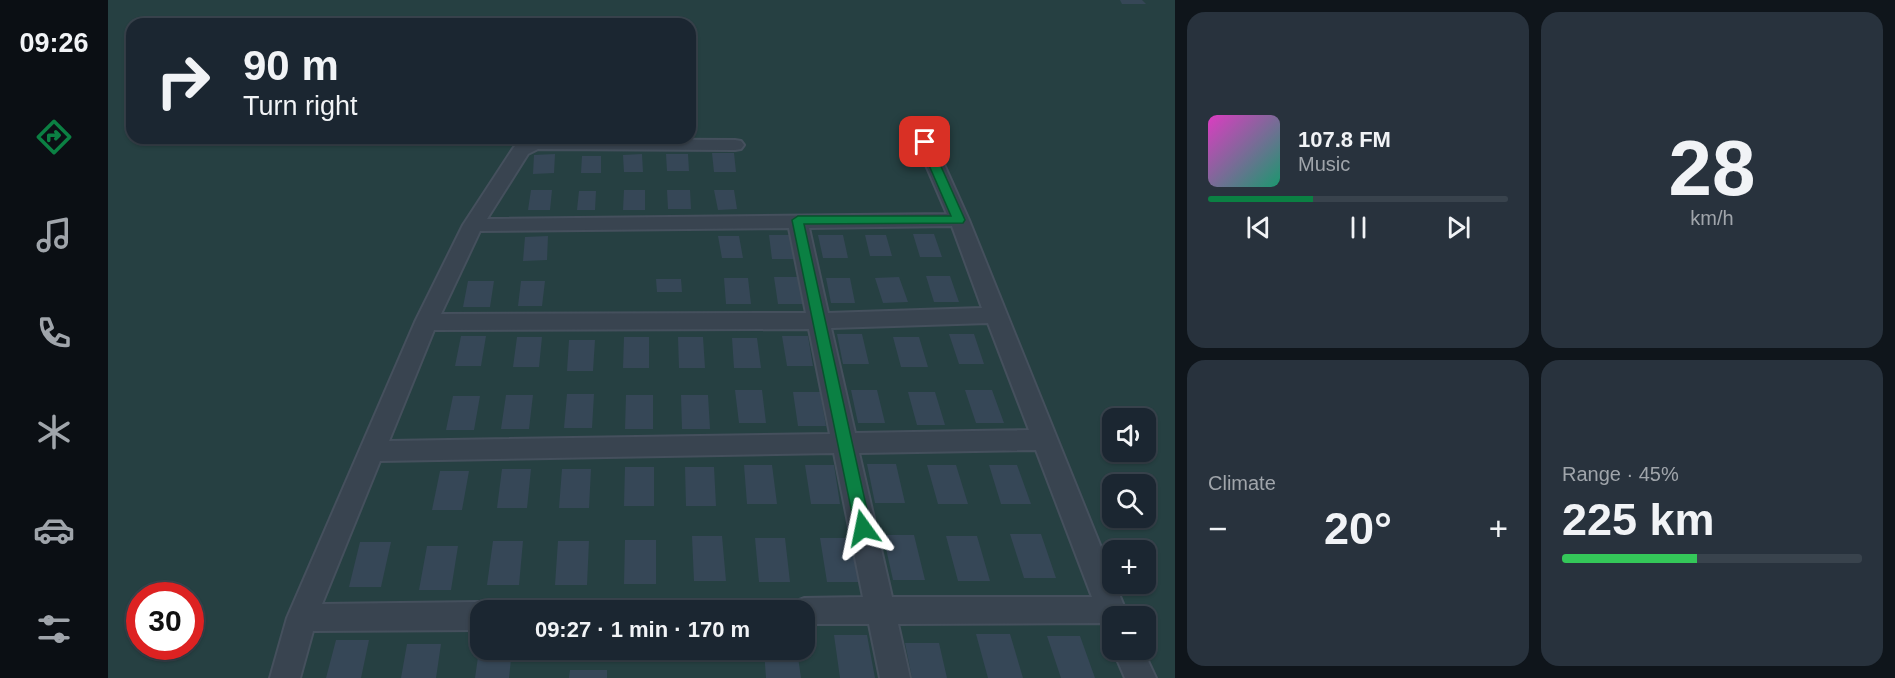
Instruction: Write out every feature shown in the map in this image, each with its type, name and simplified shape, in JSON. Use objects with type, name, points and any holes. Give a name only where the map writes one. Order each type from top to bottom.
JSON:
[{"type":"street","points":[[925,142],[959,220],[1109,606]]},
{"type":"street","points":[[285,678],[302,618],[426,322],[472,225],[521,150],[536,144],[735,145]]},
{"type":"street","points":[[798,220],[895,678]]},
{"type":"street","points":[[472,225],[959,220]]},
{"type":"street","points":[[426,322],[819,321],[996,315]]},
{"type":"street","points":[[372,451],[1045,440]]},
{"type":"street","points":[[815,611],[1102,613]]},
{"type":"street","points":[[302,618],[470,616]]},
{"type":"street","points":[[1133,660],[1141,678]]},
{"type":"green space","points":[[108,0],[1175,0],[1175,678],[108,678]]},
{"type":"building","points":[[1120,0],[1142,0],[1146,4],[1122,4]]},
{"type":"building","points":[[712,153],[734,153],[736,172],[714,172]]},
{"type":"building","points":[[555,154],[554,173],[533,174],[534,155]]},
{"type":"building","points":[[642,154],[643,172],[624,172],[623,155]]},
{"type":"building","points":[[666,154],[688,154],[689,171],[667,171]]},
{"type":"building","points":[[582,156],[601,156],[601,173],[581,173]]},
{"type":"building","points":[[531,190],[552,190],[550,210],[528,210]]},
{"type":"building","points":[[624,190],[645,190],[645,210],[623,210]]},
{"type":"building","points":[[667,190],[690,190],[691,209],[668,209]]},
{"type":"building","points":[[714,190],[734,190],[737,209],[718,210]]},
{"type":"building","points":[[579,191],[596,191],[595,210],[577,210]]},
{"type":"building","points":[[913,234],[934,234],[942,257],[920,257]]},
{"type":"building","points":[[769,235],[792,235],[796,259],[772,259]]},
{"type":"building","points":[[818,235],[843,235],[848,258],[823,258]]},
{"type":"building","points":[[865,235],[886,235],[892,256],[870,256]]},
{"type":"building","points":[[548,236],[547,260],[523,261],[525,237]]},
{"type":"building","points":[[718,236],[739,236],[743,258],[722,258]]},
{"type":"building","points":[[926,276],[950,276],[959,302],[934,302]]},
{"type":"building","points":[[774,277],[799,277],[804,304],[778,304]]},
{"type":"building","points":[[899,277],[908,302],[883,303],[875,278]]},
{"type":"building","points":[[724,278],[748,278],[751,304],[726,304]]},
{"type":"building","points":[[826,278],[850,278],[855,303],[831,303]]},
{"type":"building","points":[[656,279],[681,279],[682,292],[657,292]]},
{"type":"building","points":[[468,281],[494,281],[490,307],[463,307]]},
{"type":"building","points":[[521,281],[545,281],[542,306],[518,306]]},
{"type":"building","points":[[837,334],[862,334],[869,364],[843,364]]},
{"type":"building","points":[[949,334],[974,334],[984,364],[959,364]]},
{"type":"building","points":[[461,336],[486,336],[481,366],[455,366]]},
{"type":"building","points":[[782,336],[808,336],[813,366],[787,366]]},
{"type":"building","points":[[517,337],[542,337],[539,367],[513,367]]},
{"type":"building","points":[[624,337],[649,337],[649,368],[623,368]]},
{"type":"building","points":[[678,337],[703,337],[705,368],[679,368]]},
{"type":"building","points":[[893,337],[919,337],[928,367],[901,367]]},
{"type":"building","points":[[732,338],[757,338],[761,368],[734,368]]},
{"type":"building","points":[[569,340],[595,340],[593,371],[567,371]]},
{"type":"building","points":[[735,390],[762,390],[766,423],[739,423]]},
{"type":"building","points":[[851,390],[877,390],[885,423],[858,423]]},
{"type":"building","points":[[965,390],[992,390],[1004,423],[976,423]]},
{"type":"building","points":[[793,392],[820,392],[826,426],[798,426]]},
{"type":"building","points":[[908,392],[935,392],[945,425],[917,425]]},
{"type":"building","points":[[567,394],[594,394],[592,428],[564,428]]},
{"type":"building","points":[[506,395],[533,395],[529,429],[501,429]]},
{"type":"building","points":[[626,395],[653,395],[653,429],[625,429]]},
{"type":"building","points":[[681,395],[708,395],[710,429],[682,429]]},
{"type":"building","points":[[453,396],[480,396],[474,430],[446,430]]},
{"type":"building","points":[[867,464],[896,464],[905,503],[875,503]]},
{"type":"building","points":[[744,465],[772,465],[777,504],[747,504]]},
{"type":"building","points":[[805,465],[834,465],[840,504],[811,504]]},
{"type":"building","points":[[927,465],[956,465],[968,504],[938,504]]},
{"type":"building","points":[[989,465],[1017,465],[1031,504],[1001,504]]},
{"type":"building","points":[[625,467],[654,467],[654,506],[624,506]]},
{"type":"building","points":[[685,467],[714,467],[716,506],[686,506]]},
{"type":"building","points":[[502,469],[531,469],[527,508],[497,508]]},
{"type":"building","points":[[562,469],[591,469],[589,508],[559,508]]},
{"type":"building","points":[[440,471],[469,471],[462,510],[432,510]]},
{"type":"building","points":[[1010,534],[1041,534],[1056,578],[1024,578]]},
{"type":"building","points":[[883,535],[914,535],[925,580],[893,580]]},
{"type":"building","points":[[692,536],[722,536],[726,581],[694,581]]},
{"type":"building","points":[[946,536],[977,536],[990,581],[958,581]]},
{"type":"building","points":[[755,538],[785,538],[790,582],[759,582]]},
{"type":"building","points":[[820,538],[851,538],[859,582],[827,582]]},
{"type":"building","points":[[625,540],[656,540],[656,584],[624,584]]},
{"type":"building","points":[[493,541],[523,541],[519,585],[487,585]]},
{"type":"building","points":[[558,541],[589,541],[587,585],[555,585]]},
{"type":"building","points":[[360,542],[391,542],[381,587],[349,587]]},
{"type":"building","points":[[427,546],[458,546],[451,590],[419,590]]},
{"type":"building","points":[[976,634],[1010,634],[1023,678],[988,678]]},
{"type":"building","points":[[834,635],[867,635],[875,678],[840,678]]},
{"type":"building","points":[[1047,636],[1080,636],[1095,678],[1061,678]]},
{"type":"building","points":[[336,640],[369,640],[361,678],[326,678]]},
{"type":"building","points":[[905,643],[939,643],[947,678],[912,678]]},
{"type":"building","points":[[407,644],[441,644],[436,678],[401,678]]},
{"type":"building","points":[[478,660],[511,660],[509,678],[475,678]]},
{"type":"building","points":[[765,660],[798,660],[801,678],[766,678]]},
{"type":"building","points":[[570,670],[607,670],[607,678],[569,678]]},
{"type":"route","points":[[863,528],[798,220],[959,220],[925,142]]}]
